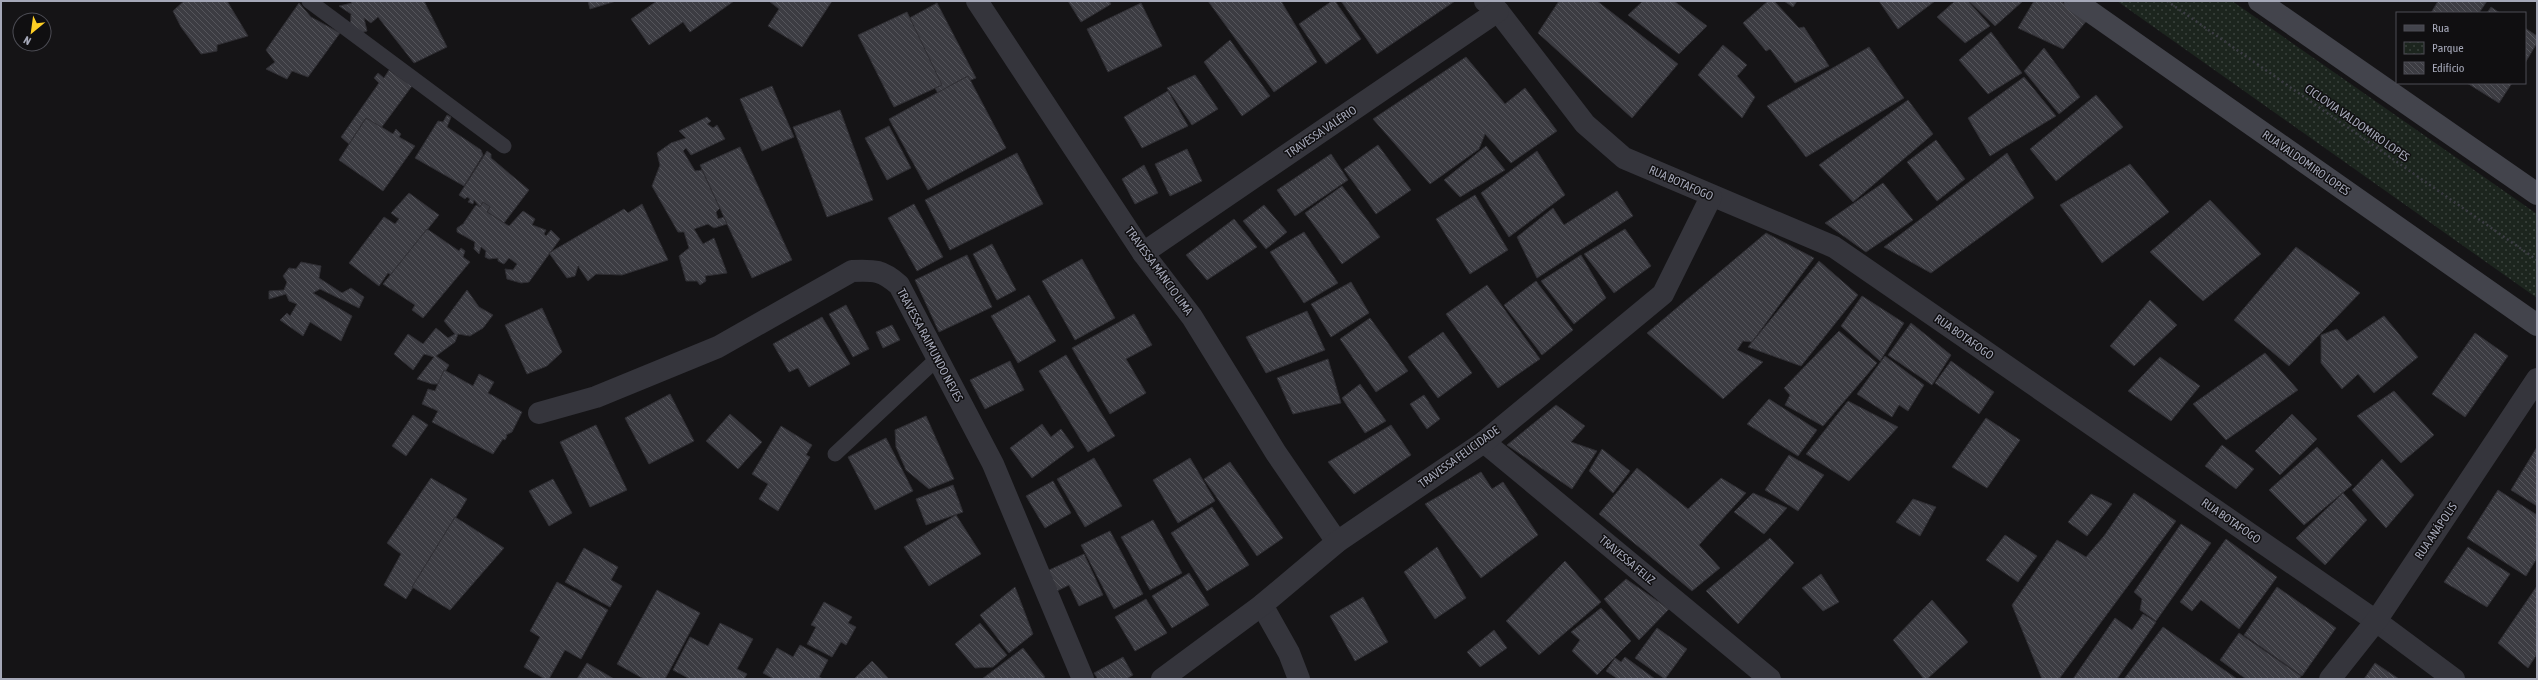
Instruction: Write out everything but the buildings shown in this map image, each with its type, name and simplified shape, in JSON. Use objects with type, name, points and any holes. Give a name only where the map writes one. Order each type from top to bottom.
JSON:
[{"type":"street","name":"TRAVESSA MÂNCIO LIMA","points":[[977,1],[1143,253],[1192,317],[1276,453],[1338,542]]},
{"type":"street","name":"RUA VALDOMIRO LOPES","points":[[2075,1],[2537,326]]},
{"type":"street","points":[[2259,1],[2537,194]]},
{"type":"street","name":"TRAVESSA VALÉRIO","points":[[1143,253],[1491,6]]},
{"type":"street","name":"RUA BOTAFOGO","points":[[1491,6],[1585,124],[1624,158],[1711,197],[1834,248],[2376,621],[2454,679]]},
{"type":"street","name":"TRAVESSA FELICIDADE","points":[[1162,679],[1262,606],[1338,542],[1484,442],[1664,294],[1711,197]]},
{"type":"street","name":"TRAVESSA RAIMUNDO NEVES","points":[[539,413],[596,397],[718,347],[852,271],[872,270],[886,274],[900,285],[993,464],[1083,679]]},
{"type":"street","name":"RUA ANÁPOLIS","points":[[2330,679],[2376,621],[2537,379]]},
{"type":"street","name":"TRAVESSA FELIZ","points":[[1484,442],[1770,679]]},
{"type":"street","points":[[1262,606],[1289,653],[1299,679]]},
{"type":"lane","points":[[309,1],[504,146]]},
{"type":"lane","points":[[835,454],[938,358]]},
{"type":"path","name":"CICLOVIA VALDOMIRO LOPES","points":[[2167,1],[2537,260]]},
{"type":"green space","points":[[2117,1],[2232,1],[2537,214],[2537,298]]}]
